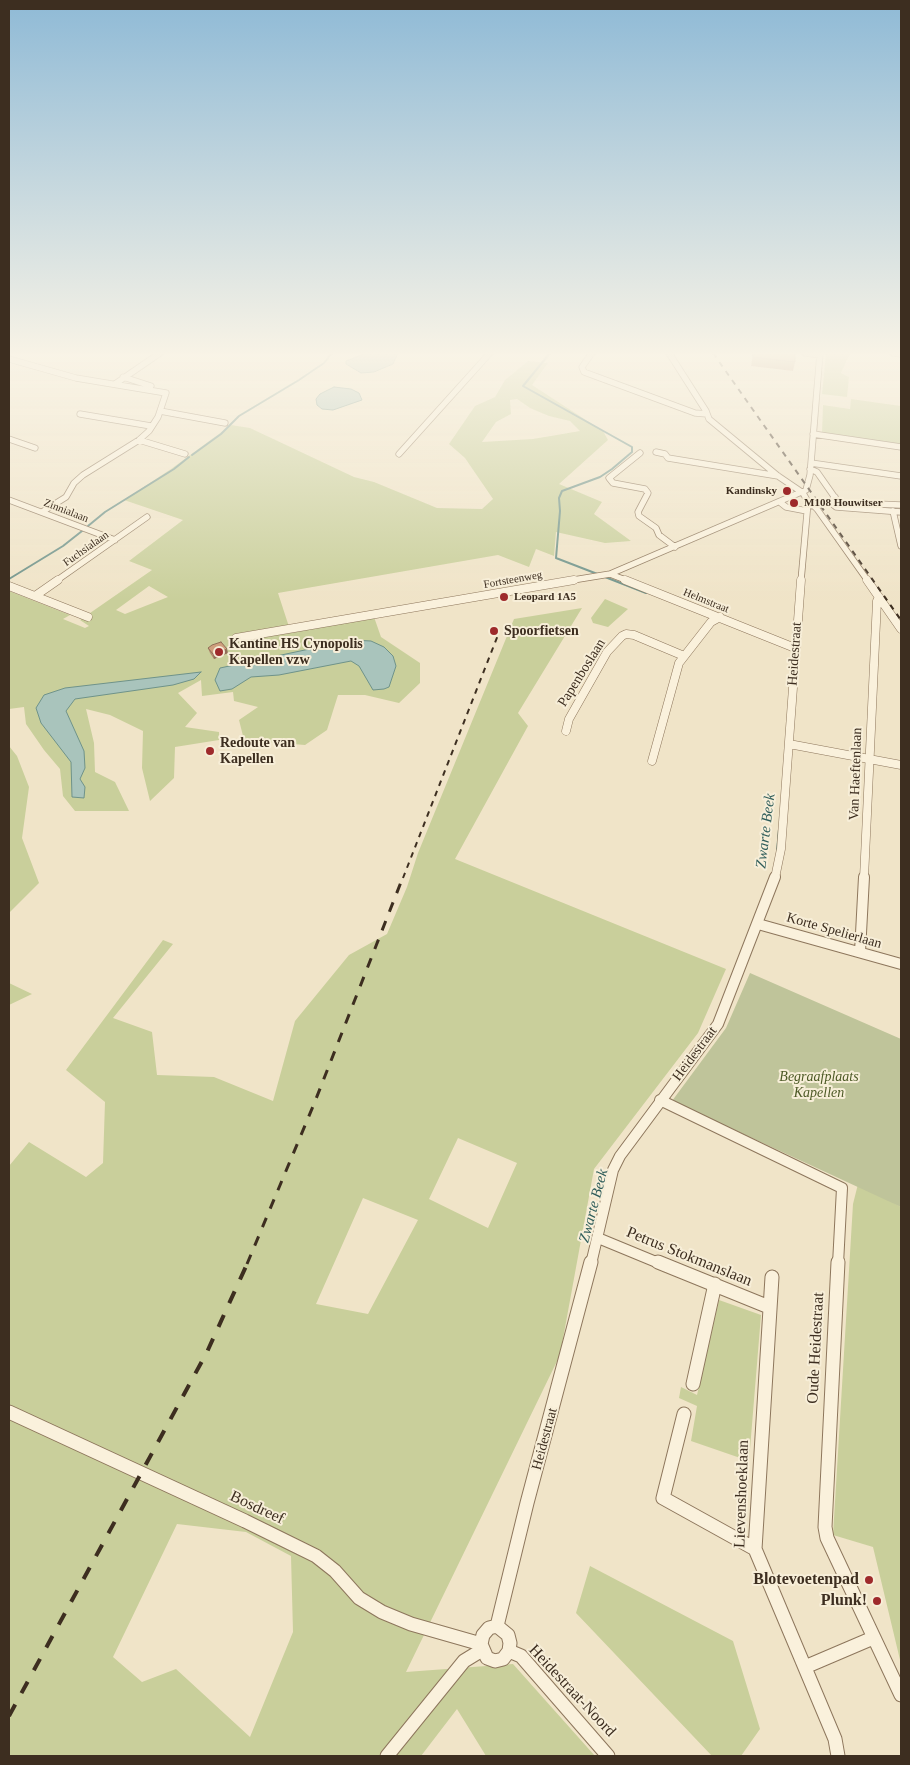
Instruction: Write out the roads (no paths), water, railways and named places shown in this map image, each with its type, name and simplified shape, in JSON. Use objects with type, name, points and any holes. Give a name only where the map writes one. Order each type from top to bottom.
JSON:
[{"type":"street","points":[[42,512],[66,497],[74,483],[83,475],[139,440],[143,435]]},
{"type":"street","points":[[399,454],[416,435]]},
{"type":"street","points":[[728,435],[778,476],[803,493],[807,489],[813,435]]},
{"type":"street","points":[[822,435],[901,447]]},
{"type":"street","points":[[9,439],[35,448]]},
{"type":"street","points":[[139,440],[185,454]]},
{"type":"street","points":[[656,452],[665,454],[668,458],[778,476]]},
{"type":"street","points":[[640,453],[609,478],[613,483],[645,489],[648,493],[638,512],[639,516],[656,528],[659,535],[675,547]]},
{"type":"street","points":[[810,469],[901,476]]},
{"type":"street","points":[[810,469],[820,478],[837,500],[847,508],[901,512]]},
{"type":"street","name":"Fortsteenweg","points":[[236,638],[610,574],[803,493]]},
{"type":"street","name":"Heidestraat","points":[[497,1626],[527,1503],[598,1238],[613,1170],[620,1156],[660,1100],[718,1024],[773,885],[781,849],[807,508],[803,493]]},
{"type":"street","name":"Zinnialaan","points":[[9,500],[115,540]]},
{"type":"street","points":[[837,500],[901,505]]},
{"type":"street","points":[[781,503],[786,507],[807,508],[814,506],[817,509],[901,629]]},
{"type":"street","points":[[893,511],[901,546]]},
{"type":"street","name":"Fuchsialaan","points":[[35,596],[147,517]]},
{"type":"street","name":"Helmstraat","points":[[610,574],[795,648]]},
{"type":"street","points":[[9,586],[88,617]]},
{"type":"street","name":"Van Haeftenlaan","points":[[860,952],[877,601],[879,597]]},
{"type":"street","points":[[652,761],[679,663],[711,622],[720,617]]},
{"type":"street","name":"Papenboslaan","points":[[566,731],[568,719],[607,652],[622,636],[626,634],[634,635],[684,656]]},
{"type":"street","points":[[789,744],[901,765]]},
{"type":"street","name":"Korte Spelierlaan","points":[[758,924],[901,964]]},
{"type":"street","name":"Oude Heidestraat","points":[[660,1100],[842,1188],[825,1527],[828,1538],[873,1638],[901,1695]]},
{"type":"street","name":"Petrus Stokmanslaan","points":[[598,1238],[769,1307]]},
{"type":"street","name":"Lievenshoeklaan","points":[[772,1277],[755,1550],[835,1740],[838,1756]]},
{"type":"street","points":[[692,1384],[715,1284]]},
{"type":"street","name":"Bosdreef","points":[[9,1412],[237,1517],[316,1556],[335,1571],[359,1598],[382,1612],[411,1624],[482,1647]]},
{"type":"street","points":[[684,1414],[663,1498],[755,1550]]},
{"type":"street","points":[[497,1626],[508,1635],[510,1643],[509,1651],[503,1659],[495,1661],[487,1658],[482,1647],[483,1635],[489,1628],[497,1626]]},
{"type":"street","points":[[805,1668],[873,1638]]},
{"type":"street","points":[[386,1756],[464,1661],[482,1647]]},
{"type":"street","name":"Heidestraat-Noord","points":[[509,1651],[521,1656],[608,1756]]},
{"type":"water","points":[[352,640],[371,641],[384,647],[393,656],[396,666],[389,687],[373,690],[359,666],[351,661],[279,675],[251,677],[232,689],[220,691],[215,680],[220,668]]},
{"type":"water","points":[[201,672],[194,679],[173,685],[75,699],[66,711],[84,751],[85,768],[80,779],[85,787],[84,798],[72,797],[71,762],[41,723],[36,708],[44,695],[65,688]]},
{"type":"waterway","points":[[192,455],[219,435]]},
{"type":"waterway","name":"Zwarte Beek","points":[[600,575],[556,558],[560,511],[559,498],[562,491],[600,477],[632,452],[632,447],[611,435]]},
{"type":"waterway","points":[[88,526],[105,512],[174,469],[189,457]]},
{"type":"waterway","points":[[9,579],[63,546],[82,531]]},
{"type":"waterway","name":"Zwarte Beek","points":[[605,577],[646,593]]},
{"type":"waterway","name":"Zwarte Beek","points":[[777,851],[779,829]]},
{"type":"railway","points":[[771,435],[901,620]]},
{"type":"railway","points":[[403,878],[498,635]]},
{"type":"railway","points":[[247,1264],[314,1104],[403,877]]},
{"type":"railway","points":[[9,1716],[207,1352],[248,1262]]},
{"type":"place","name":"Kandinsky","points":[[787,491]]},
{"type":"place","name":"M108 Houwitser","points":[[794,503]]},
{"type":"place","name":"Leopard 1A5","points":[[504,597]]},
{"type":"place","name":"Spoorfietsen","points":[[494,631]]},
{"type":"place","name":"Kantine HS Cynopolis Kapellen vzw","points":[[219,652]]},
{"type":"place","name":"Redoute van Kapellen","points":[[210,751]]},
{"type":"place","name":"Blotevoetenpad","points":[[869,1580]]},
{"type":"place","name":"Plunk!","points":[[877,1601]]},
{"type":"park label","name":"Begraafplaats Kapellen","points":[[819,1086]]}]
